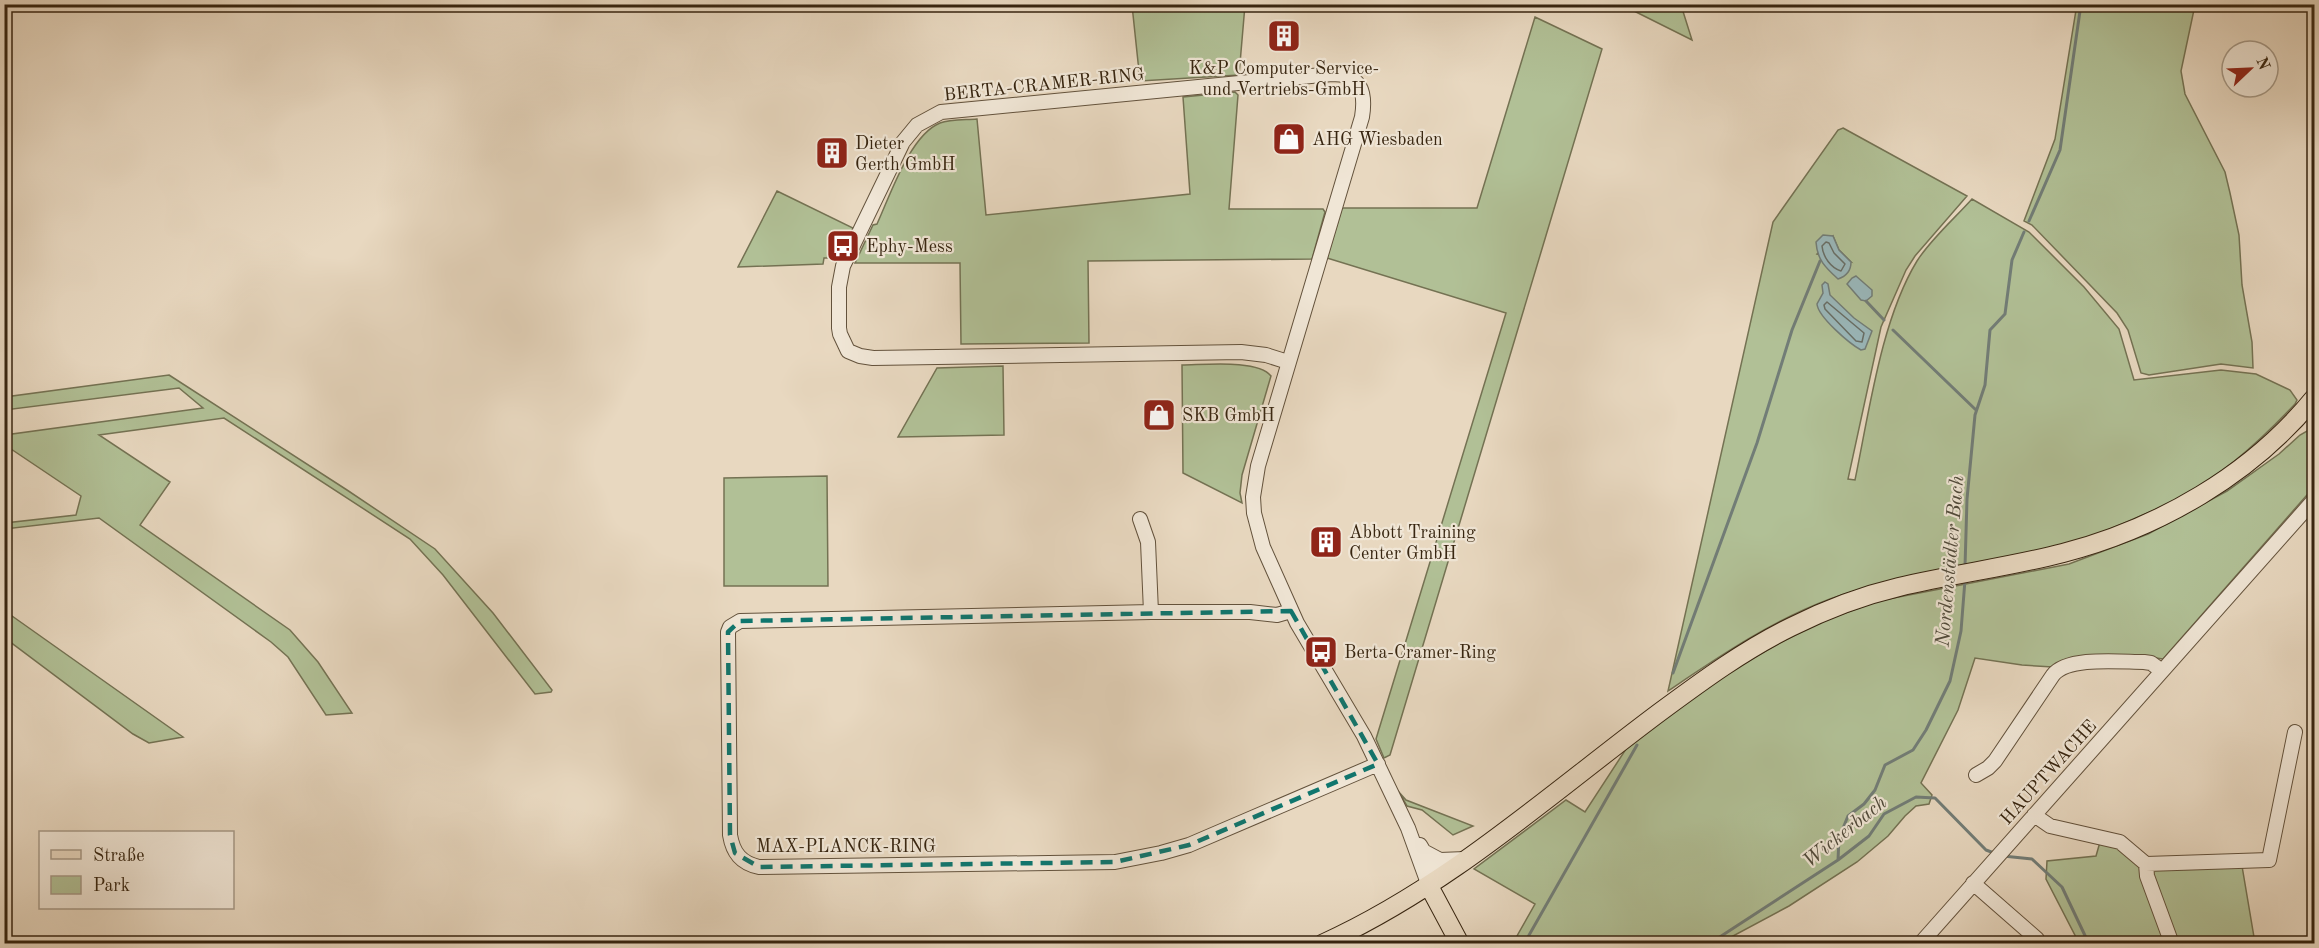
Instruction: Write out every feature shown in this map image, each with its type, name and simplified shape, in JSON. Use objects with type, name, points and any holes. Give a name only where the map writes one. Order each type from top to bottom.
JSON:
[{"type":"main road","points":[[1322,944],[1377,918],[1434,883],[1700,683],[1763,642],[1841,605],[1897,588],[2088,546],[2165,516],[2233,474],[2274,440],[2313,402]]},
{"type":"main road","points":[[1434,883],[1442,910],[1458,941]]},
{"type":"main road","points":[[1434,883],[1447,897],[1458,941]]},
{"type":"main road","points":[[1405,902],[1442,910]]},
{"type":"street","name":"BERTA-CRAMER-RING","points":[[1288,362],[1266,355],[1241,352],[948,358],[860,356],[849,351],[840,334],[841,275],[851,249],[903,142],[917,125],[941,112],[1309,76],[1344,75],[1354,80],[1362,90],[1364,104],[1362,117],[1258,466],[1253,497],[1259,536],[1291,611]]},
{"type":"street","name":"HAUPTWACHE","points":[[1920,944],[2314,500]]},
{"type":"street","points":[[1140,519],[1148,542],[1151,612]]},
{"type":"street","name":"MAX-PLANCK-RING","points":[[1291,611],[1277,615],[1251,612],[1151,612],[748,620],[735,623],[728,632],[730,835],[735,853],[750,865],[759,867],[1115,862],[1189,845],[1378,764]]},
{"type":"street","points":[[1291,611],[1348,706],[1434,883]]},
{"type":"street","points":[[1976,775],[1995,761],[2053,675],[2064,666],[2078,663],[2144,662],[2162,671]]},
{"type":"street","points":[[2034,815],[2050,826],[2120,843],[2146,864],[2269,860],[2295,732]]},
{"type":"street","points":[[1408,828],[1425,852],[1434,883]]},
{"type":"street","points":[[1425,852],[1440,860],[1467,859]]},
{"type":"street","points":[[2146,864],[2147,876],[2172,944]]},
{"type":"street","points":[[1973,883],[2037,939],[2038,944]]},
{"type":"highlighted area","points":[[1291,611],[1378,764],[1189,845],[1115,862],[759,867],[735,853],[730,835],[728,632],[740,621]]},
{"type":"green space","points":[[2077,4],[2195,5],[2181,71],[2185,94],[2225,172],[2239,235],[2242,285],[2252,342],[2253,368],[2221,364],[2149,375],[2141,373],[2128,330],[2117,313],[2032,225],[2024,221],[2055,139]]},
{"type":"green space","points":[[1132,5],[1245,5],[1239,75],[1140,81]]},
{"type":"green space","points":[[1622,5],[1681,5],[1692,40]]},
{"type":"green space","points":[[1535,17],[1602,49],[1390,755],[1384,758],[1376,739],[1506,313],[1327,258],[1342,208],[1477,208]]},
{"type":"green space","points":[[1235,92],[1238,95],[1229,209],[1323,209],[1325,212],[1312,259],[1088,261],[1089,343],[961,344],[960,263],[855,263],[873,225],[877,224],[910,153],[929,130],[940,123],[977,119],[986,215],[1190,194],[1183,97]]},
{"type":"green space","points":[[1843,128],[1967,196],[1915,256],[1906,270],[1881,327],[1848,479],[1855,480],[1885,339],[1905,285],[1923,253],[1972,199],[2029,232],[2084,287],[2119,329],[2134,380],[2221,370],[2256,374],[2290,390],[2297,400],[2270,429],[2231,464],[2202,485],[2166,505],[2065,545],[1886,582],[1830,599],[1767,629],[1668,691],[1773,222],[1838,130]],"holes":[[[1833,236],[1839,250],[1851,262],[1817,254]]]},
{"type":"green space","points":[[777,191],[853,228],[838,258],[824,258],[823,264],[738,267]]},
{"type":"green space","points":[[1182,365],[1243,365],[1255,367],[1271,376],[1242,475],[1240,493],[1242,503],[1183,473]]},
{"type":"green space","points":[[1003,366],[1004,435],[898,437],[937,368]]},
{"type":"green space","points":[[169,375],[435,549],[493,613],[552,690],[551,692],[535,694],[443,575],[410,539],[224,418],[99,435],[170,482],[140,525],[290,630],[318,662],[352,713],[326,715],[288,657],[271,642],[99,518],[5,529],[5,523],[76,515],[81,496],[8,447],[5,448],[5,435],[203,408],[179,388],[5,410],[5,397]]},
{"type":"green space","points":[[2314,427],[2314,487],[2163,659],[2149,657],[2053,667],[1975,658],[1958,710],[1921,783],[1932,795],[1929,804],[1916,806],[1888,836],[1857,862],[1789,906],[1720,943],[1513,943],[1535,904],[1474,869],[1566,800],[1585,812],[1626,749],[1648,730],[1731,671],[1823,621],[1878,601],[2069,564],[2148,534],[2227,491],[2279,454],[2300,435]]},
{"type":"green space","points":[[827,476],[828,586],[724,586],[724,478]]},
{"type":"green space","points":[[5,611],[183,737],[149,743],[133,734],[5,638]]},
{"type":"green space","points":[[1398,791],[1406,800],[1473,826],[1453,835],[1422,810],[1407,806]]},
{"type":"green space","points":[[2100,842],[2119,847],[2140,867],[2167,943],[2079,943],[2046,879],[2047,861],[2096,856]]},
{"type":"green space","points":[[2242,866],[2255,943],[2175,943],[2149,870]]},
{"type":"water","points":[[1823,235],[1833,236],[1839,250],[1851,262],[1848,273],[1838,279],[1826,267],[1818,254],[1816,242]]},
{"type":"water","points":[[1856,276],[1872,290],[1872,296],[1866,301],[1861,300],[1847,284]]},
{"type":"water","points":[[1825,282],[1828,284],[1830,295],[1854,318],[1872,331],[1865,349],[1861,350],[1850,342],[1823,316],[1817,304],[1823,293],[1822,285]]},
{"type":"waterway","name":"Nordenstädter Bach","points":[[2029,221],[2060,150],[2081,4]]},
{"type":"waterway","name":"Nordenstädter Bach","points":[[1965,567],[1967,499],[1975,415],[1985,385],[1990,330],[2005,314],[2012,260],[2024,232]]},
{"type":"waterway","points":[[1673,673],[1757,443],[1792,330],[1820,261]]},
{"type":"waterway","points":[[1866,301],[1884,320]]},
{"type":"waterway","points":[[1893,330],[1976,410]]},
{"type":"waterway","name":"Nordenstädter Bach","points":[[1838,860],[1839,838],[1848,816],[1864,804],[1875,790],[1885,765],[1913,750],[1926,730],[1950,681],[1961,631],[1965,580]]},
{"type":"waterway","points":[[1524,944],[1637,745]]},
{"type":"waterway","name":"Wickerbach","points":[[1709,944],[1838,860],[1869,836],[1884,814],[1916,797],[1935,798],[1986,850],[1994,853]]},
{"type":"waterway","name":"Wickerbach","points":[[2003,856],[2032,859],[2062,887],[2089,944]]},
{"type":"place","name":"K&P Computer Service- und Vertriebs-GmbH","points":[[1284,36]]},
{"type":"place","name":"AHG Wiesbaden","points":[[1289,139]]},
{"type":"place","name":"Dieter Gerth GmbH","points":[[832,153]]},
{"type":"place","name":"Ephy-Mess","points":[[843,246]]},
{"type":"place","name":"SKB GmbH","points":[[1159,415]]},
{"type":"place","name":"Abbott Training Center GmbH","points":[[1326,542]]},
{"type":"place","name":"Berta-Cramer-Ring","points":[[1321,652]]}]
